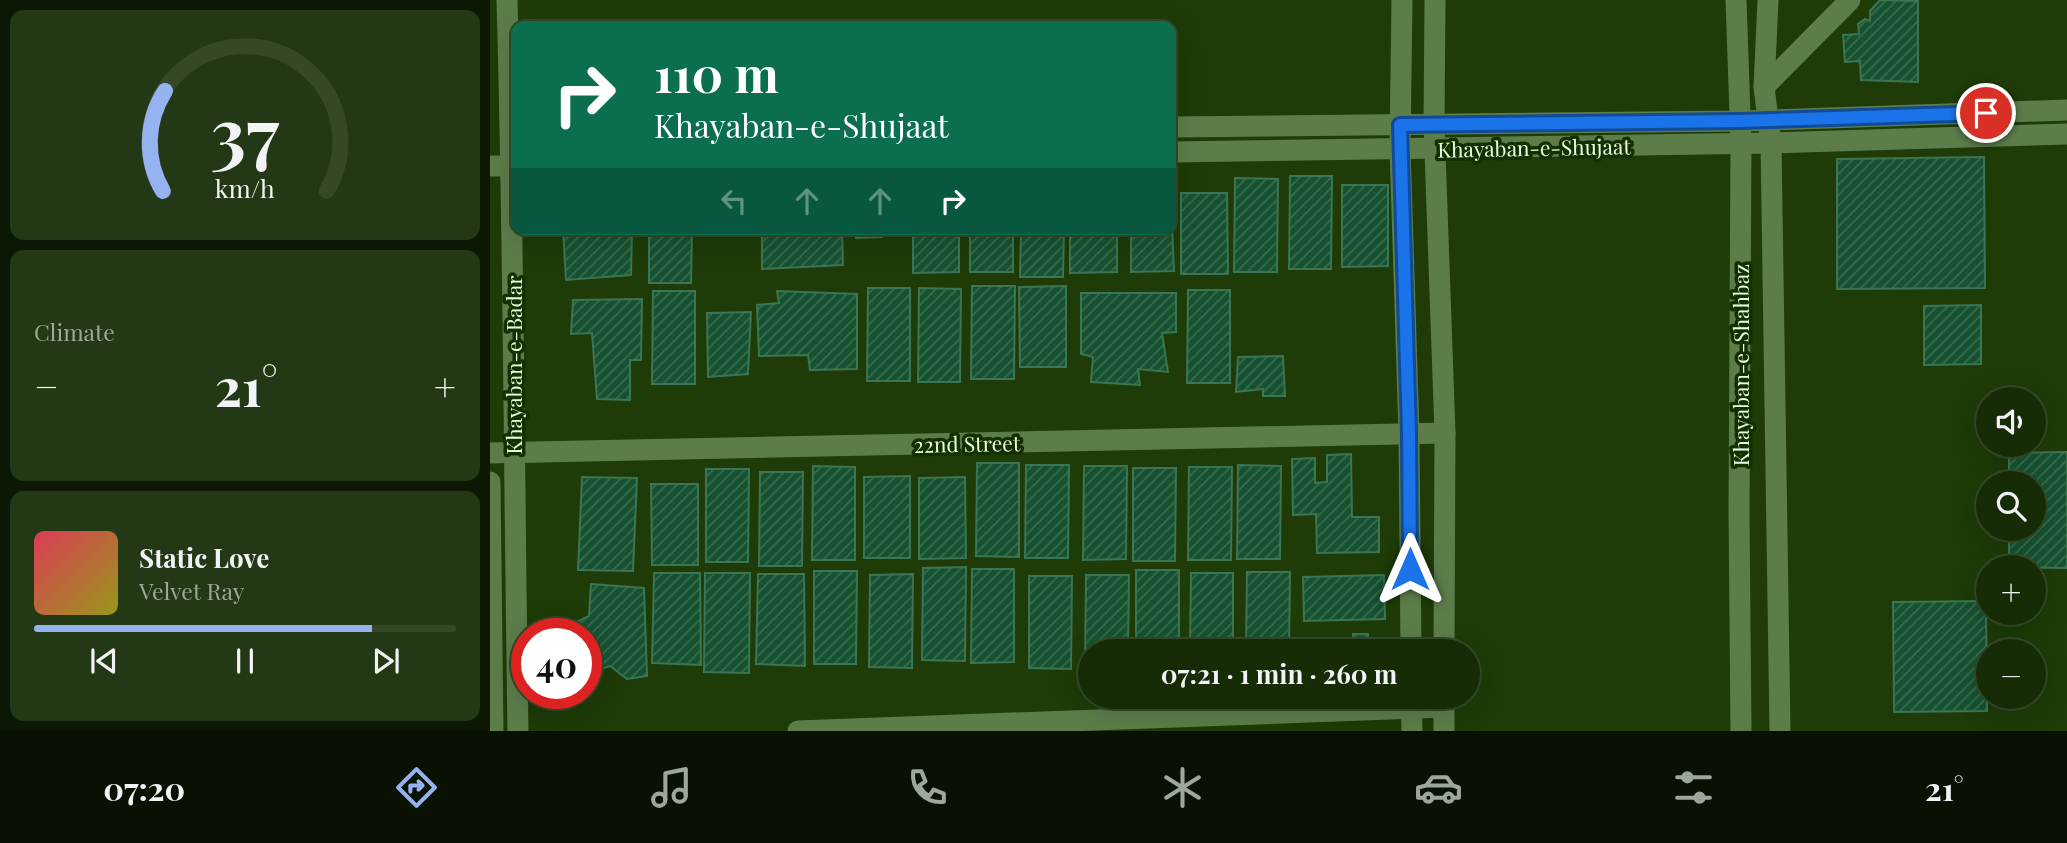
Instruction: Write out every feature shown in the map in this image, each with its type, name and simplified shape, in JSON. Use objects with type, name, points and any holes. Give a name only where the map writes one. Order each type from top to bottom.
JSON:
[{"type":"main road","name":"Khayaban-e-Badar","points":[[507,0],[506,133],[511,154]]},
{"type":"main road","points":[[1402,0],[1400,149],[1409,433],[1411,639]]},
{"type":"main road","points":[[1435,0],[1434,124],[1445,433],[1444,639]]},
{"type":"main road","name":"Khayaban-e-Shahbaz","points":[[1736,0],[1741,143],[1741,731]]},
{"type":"main road","points":[[1764,87],[1768,0]]},
{"type":"main road","points":[[1764,87],[1850,0]]},
{"type":"main road","name":"Khayaban-e-Shahbaz","points":[[1764,87],[1771,143],[1780,731]]},
{"type":"main road","name":"Khayaban-e-Shujaat","points":[[1176,127],[1740,121],[2067,110]]},
{"type":"main road","name":"Khayaban-e-Shujaat","points":[[1176,152],[1771,143],[2067,134]]},
{"type":"main road","points":[[490,166],[511,166]]},
{"type":"main road","name":"Khayaban-e-Badar","points":[[514,235],[513,452],[518,731]]},
{"type":"main road","name":"22nd Street","points":[[490,453],[1445,433]]},
{"type":"main road","name":"Khayaban-e-Badar","points":[[490,482],[493,731]]},
{"type":"main road","points":[[798,731],[1263,709]]},
{"type":"main road","points":[[1411,709],[1412,731]]},
{"type":"main road","points":[[1444,709],[1444,731]]},
{"type":"building","points":[[1880,0],[1918,1],[1918,82],[1861,80],[1860,61],[1845,62],[1843,35],[1859,34],[1858,24],[1865,19],[1870,21],[1870,11]]},
{"type":"building","points":[[1984,157],[1985,288],[1837,289],[1837,159]]},
{"type":"building","points":[[1290,176],[1332,176],[1331,269],[1289,269]]},
{"type":"building","points":[[1235,178],[1278,179],[1277,272],[1234,272]]},
{"type":"building","points":[[1342,185],[1388,185],[1388,266],[1342,267]]},
{"type":"building","points":[[1181,193],[1227,193],[1228,274],[1181,274]]},
{"type":"building","points":[[563,235],[632,235],[631,275],[566,280]]},
{"type":"building","points":[[649,235],[692,235],[691,283],[649,283]]},
{"type":"building","points":[[762,235],[842,235],[843,265],[762,269]]},
{"type":"building","points":[[856,235],[882,237],[856,238]]},
{"type":"building","points":[[913,235],[959,235],[959,272],[913,273]]},
{"type":"building","points":[[970,235],[1013,235],[1013,272],[970,272]]},
{"type":"building","points":[[1021,235],[1064,235],[1063,277],[1020,277]]},
{"type":"building","points":[[1070,235],[1117,235],[1117,272],[1070,273]]},
{"type":"building","points":[[1131,235],[1172,235],[1174,271],[1131,272]]},
{"type":"building","points":[[972,286],[1015,286],[1014,379],[971,379]]},
{"type":"building","points":[[1066,286],[1066,367],[1020,367],[1019,287]]},
{"type":"building","points":[[868,288],[910,288],[910,381],[867,381]]},
{"type":"building","points":[[919,288],[961,289],[960,382],[918,382]]},
{"type":"building","points":[[1188,290],[1230,290],[1230,383],[1187,383]]},
{"type":"building","points":[[653,291],[695,291],[695,384],[652,384]]},
{"type":"building","points":[[777,291],[857,294],[857,369],[810,370],[808,355],[759,356],[757,305],[779,303]]},
{"type":"building","points":[[1081,293],[1176,293],[1176,332],[1162,333],[1168,372],[1138,369],[1140,385],[1091,382],[1093,357],[1081,354]]},
{"type":"building","points":[[642,299],[641,360],[630,360],[630,400],[597,399],[592,333],[571,334],[573,300]]},
{"type":"building","points":[[1981,305],[1981,364],[1924,365],[1924,306]]},
{"type":"building","points":[[751,312],[748,374],[708,377],[707,313]]},
{"type":"building","points":[[1283,356],[1285,396],[1263,396],[1263,389],[1236,392],[1238,357]]},
{"type":"building","points":[[2046,452],[2067,452],[2067,568],[2046,568],[2046,555],[2009,555],[2009,541],[2046,541],[2046,471],[2009,471],[2009,457],[2046,457]]},
{"type":"building","points":[[1351,454],[1352,517],[1379,517],[1379,552],[1317,553],[1316,514],[1293,515],[1292,459],[1315,458],[1315,483],[1327,482],[1327,455]]},
{"type":"building","points":[[977,463],[1019,463],[1019,557],[976,556]]},
{"type":"building","points":[[1026,465],[1069,465],[1068,558],[1025,558]]},
{"type":"building","points":[[1238,465],[1281,466],[1280,559],[1237,559]]},
{"type":"building","points":[[813,466],[855,467],[855,560],[812,560]]},
{"type":"building","points":[[1084,466],[1127,466],[1126,559],[1083,560]]},
{"type":"building","points":[[1189,467],[1232,467],[1231,560],[1188,560]]},
{"type":"building","points":[[1133,468],[1176,468],[1175,561],[1133,561]]},
{"type":"building","points":[[706,469],[749,469],[748,562],[706,562]]},
{"type":"building","points":[[760,472],[803,472],[802,566],[759,566]]},
{"type":"building","points":[[910,476],[910,558],[864,558],[864,477]]},
{"type":"building","points":[[582,477],[637,478],[633,571],[578,570]]},
{"type":"building","points":[[965,477],[966,558],[919,559],[919,478]]},
{"type":"building","points":[[651,484],[698,484],[698,565],[652,565]]},
{"type":"building","points":[[966,567],[965,661],[922,660],[923,568]]},
{"type":"building","points":[[972,569],[1014,569],[1014,662],[971,663]]},
{"type":"building","points":[[1136,570],[1179,570],[1179,639],[1136,639]]},
{"type":"building","points":[[814,571],[857,571],[856,664],[814,664]]},
{"type":"building","points":[[1247,572],[1290,572],[1289,639],[1246,639]]},
{"type":"building","points":[[654,573],[700,573],[701,665],[652,663]]},
{"type":"building","points":[[705,573],[750,573],[749,673],[704,672]]},
{"type":"building","points":[[1191,573],[1233,573],[1233,639],[1190,639]]},
{"type":"building","points":[[758,574],[804,574],[805,666],[756,664]]},
{"type":"building","points":[[913,574],[912,668],[869,667],[870,575]]},
{"type":"building","points":[[1086,575],[1129,575],[1128,639],[1085,639]]},
{"type":"building","points":[[1384,575],[1385,619],[1304,621],[1303,577]]},
{"type":"building","points":[[1029,576],[1072,576],[1071,669],[1029,668]]},
{"type":"building","points":[[591,584],[644,588],[647,676],[627,679],[610,666],[602,669],[602,618],[585,618],[589,616]]},
{"type":"building","points":[[1976,601],[1976,625],[1986,625],[1986,639],[1976,639],[1976,709],[1987,711],[1894,712],[1893,602]]},
{"type":"building","points":[[1353,634],[1368,634],[1368,639],[1353,639]]},
{"type":"route","points":[[1410,569],[1400,125],[1740,121],[1986,113]]}]
